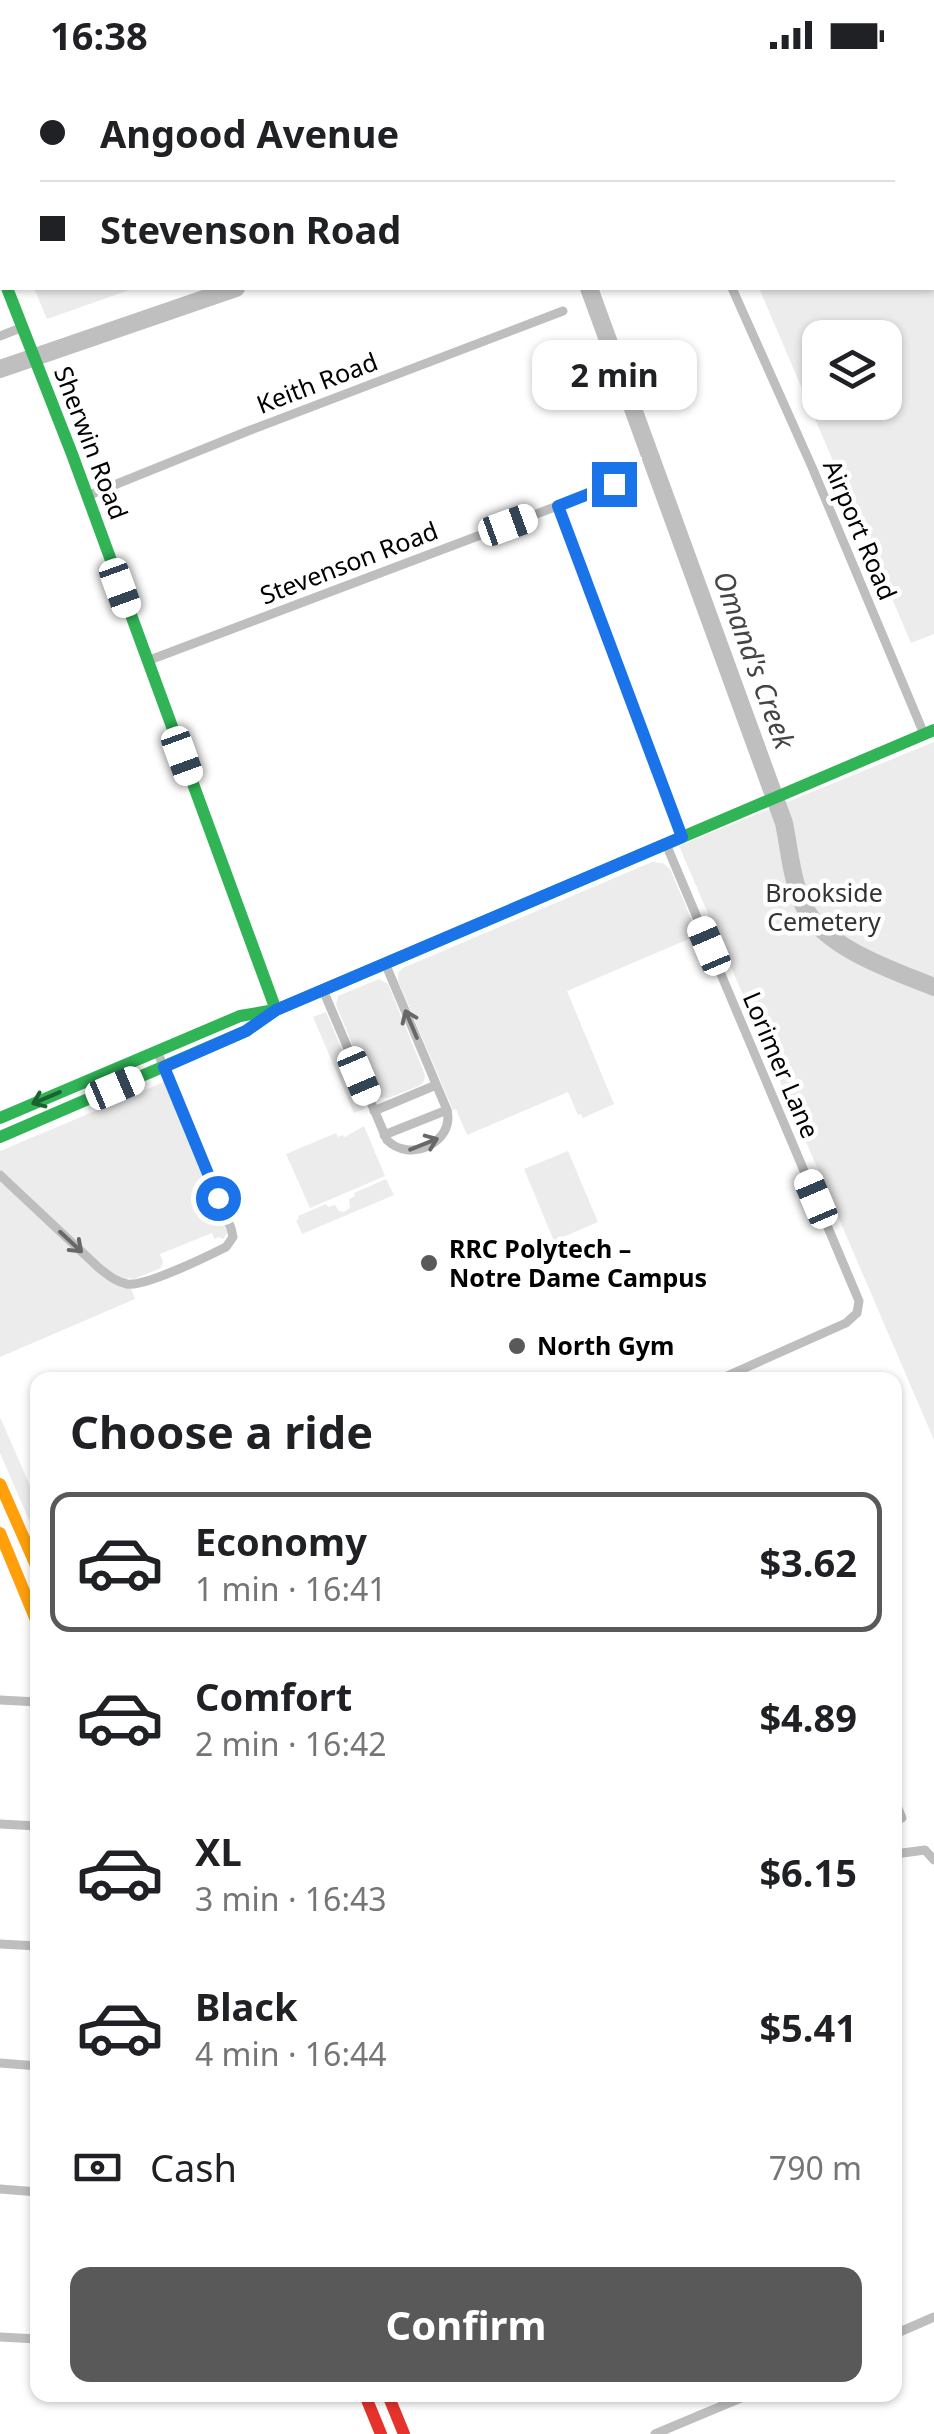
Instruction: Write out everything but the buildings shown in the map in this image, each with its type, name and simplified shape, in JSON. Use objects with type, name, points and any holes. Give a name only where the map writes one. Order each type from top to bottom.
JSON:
[{"type":"street","name":"Sherwin Road","points":[[9,290],[276,1010]]},
{"type":"street","name":"Airport Road","points":[[733,290],[929,732]]},
{"type":"street","name":"Keith Road","points":[[87,496],[563,312]]},
{"type":"street","points":[[0,336],[22,328]]},
{"type":"street","name":"Stevenson Road","points":[[147,660],[621,482]]},
{"type":"street","points":[[558,506],[682,837]]},
{"type":"street","points":[[0,1137],[246,1031],[276,1010],[929,732]]},
{"type":"street","name":"Lorimer Lane","points":[[666,844],[859,1301],[858,1313],[852,1319],[736,1372]]},
{"type":"street","points":[[323,990],[384,1135],[396,1149],[416,1150],[442,1137],[449,1121],[385,963]]},
{"type":"street","points":[[0,1118],[240,1016],[276,1010]]},
{"type":"street","points":[[0,1175],[99,1268],[122,1283],[140,1284],[226,1247],[233,1237],[231,1228],[157,1051]]},
{"type":"street","points":[[108,1072],[115,1088]]},
{"type":"street","points":[[374,1111],[436,1085]]},
{"type":"street","points":[[384,1135],[447,1110]]},
{"type":"street","points":[[0,1484],[30,1545]]},
{"type":"street","points":[[0,1533],[30,1606]]},
{"type":"street","points":[[12,1562],[30,1555]]},
{"type":"street","points":[[0,1700],[30,1702]]},
{"type":"street","points":[[0,1824],[30,1826]]},
{"type":"street","points":[[902,1853],[925,1850],[934,1860]]},
{"type":"street","points":[[0,1944],[30,1946]]},
{"type":"street","points":[[0,2063],[30,2065]]},
{"type":"street","points":[[0,2189],[30,2191]]},
{"type":"street","points":[[902,2331],[934,2317]]},
{"type":"street","points":[[0,2337],[30,2339]]},
{"type":"street","points":[[367,2402],[379,2432]]},
{"type":"street","points":[[391,2402],[404,2434]]},
{"type":"street","points":[[655,2434],[731,2402]]},
{"type":"green space","points":[[35,290],[129,290],[47,319]]},
{"type":"green space","points":[[760,290],[934,290],[934,634],[911,643],[816,420],[902,420],[902,320],[802,320],[802,388]]},
{"type":"green space","name":"Brookside Cemetery","points":[[934,742],[934,1440],[679,846]]},
{"type":"green space","points":[[652,862],[663,863],[670,869],[698,935],[567,991],[614,1104],[583,1118],[568,1092],[467,1135],[398,981],[398,973]]},
{"type":"green space","points":[[379,979],[388,984],[425,1075],[419,1086],[388,1098],[379,1097],[370,1087],[336,1005],[338,996]]},
{"type":"green space","points":[[326,1012],[365,1104],[364,1109],[354,1113],[313,1017]]},
{"type":"green space","points":[[164,1082],[228,1232],[223,1239],[214,1239],[212,1233],[160,1254],[161,1268],[127,1278],[135,1299],[0,1357],[0,1151]]},
{"type":"green space","points":[[364,1126],[385,1176],[310,1208],[286,1154],[336,1133],[345,1137]]},
{"type":"green space","points":[[568,1151],[598,1222],[554,1241],[524,1169]]},
{"type":"green space","points":[[386,1179],[394,1195],[302,1234],[298,1216],[326,1204],[344,1212],[350,1208],[349,1199],[354,1193]]},
{"type":"green space","points":[[0,1417],[30,1486],[30,1522],[0,1453]]},
{"type":"waterway","name":"Omand's Creek","points":[[0,369],[230,290]]},
{"type":"waterway","name":"Omand's Creek","points":[[590,290],[784,823],[803,903],[818,926],[832,938],[883,966],[934,987]]},
{"type":"traffic: fast","points":[[8,290],[276,1010]]},
{"type":"traffic: fast","points":[[0,1137],[246,1031],[276,1010],[934,730]]},
{"type":"traffic: fast","points":[[0,1118],[240,1016],[269,1011]]},
{"type":"traffic: slow","points":[[0,1484],[30,1552]]},
{"type":"traffic: slow","points":[[0,1533],[30,1606]]},
{"type":"traffic: jam","points":[[368,2402],[381,2434]]},
{"type":"traffic: jam","points":[[391,2402],[404,2434]]},
{"type":"place","name":"RRC Polytech – Notre Dame Campus","points":[[429,1263]]},
{"type":"place","name":"North Gym","points":[[517,1346]]},
{"type":"route","points":[[218,1198],[164,1067],[246,1031],[276,1010],[682,837],[558,506],[614,484]]}]
